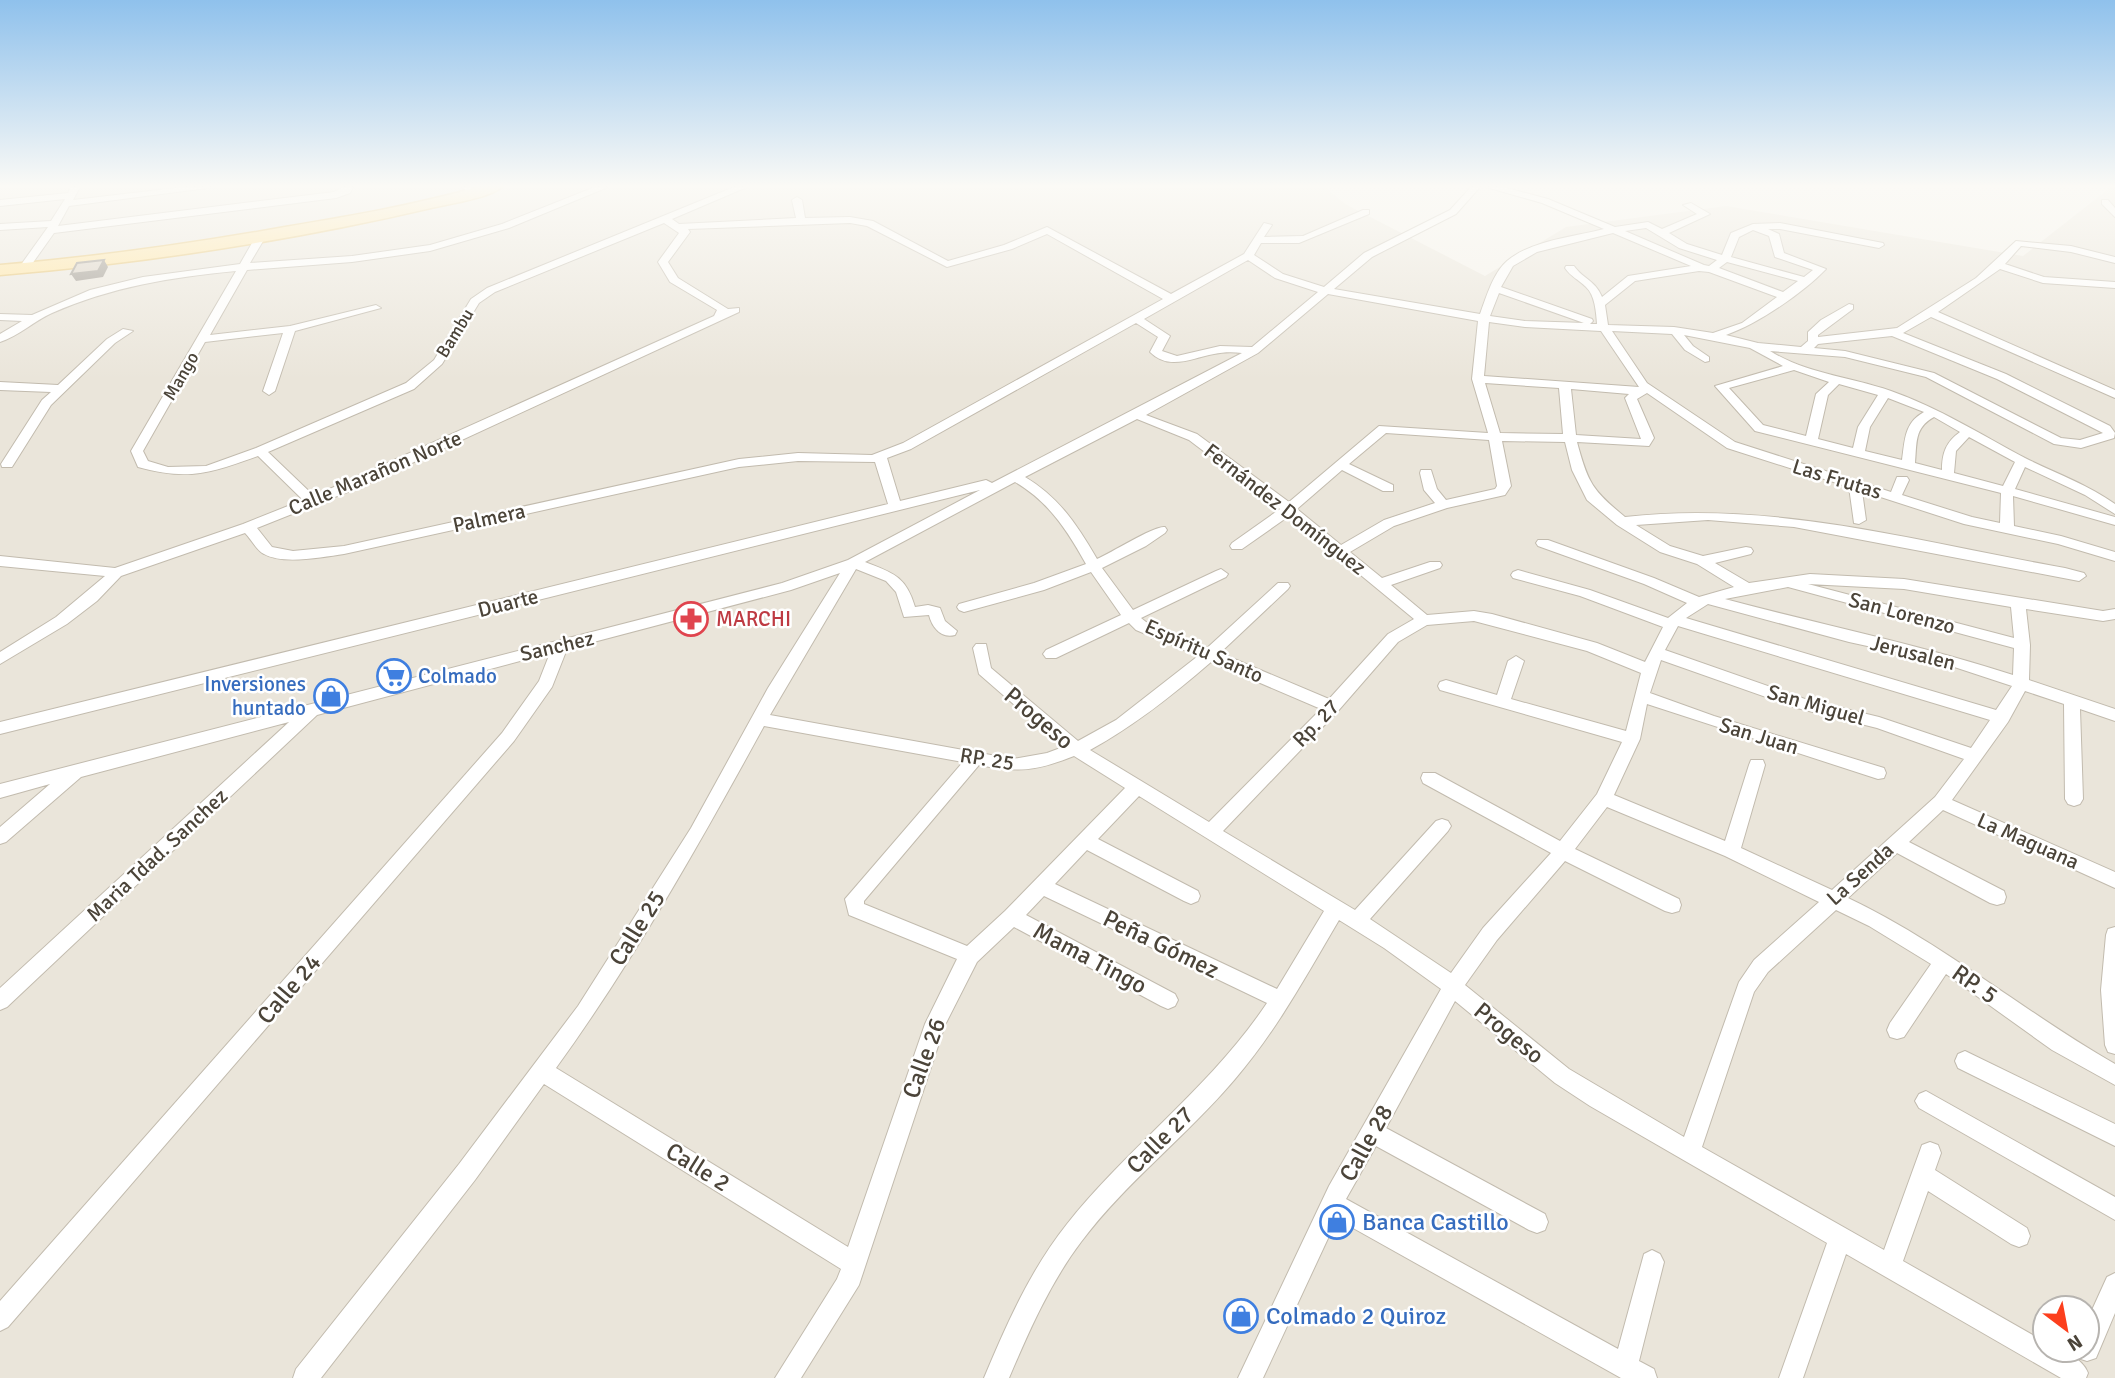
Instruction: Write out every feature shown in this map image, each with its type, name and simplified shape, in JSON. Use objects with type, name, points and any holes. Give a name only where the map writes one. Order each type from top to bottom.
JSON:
[{"type":"main road","points":[[0,270],[111,251]]},
{"type":"main road","points":[[0,263],[26,264],[133,251]]},
{"type":"street","points":[[26,264],[35,251]]},
{"type":"street","name":"Mango","points":[[168,471],[143,464],[137,451],[253,251]]},
{"type":"street","points":[[0,339],[30,318],[63,304],[151,277],[406,251]]},
{"type":"street","name":"Bambu","points":[[168,471],[207,470],[260,451],[410,386],[438,362],[475,301],[491,290],[583,251]]},
{"type":"street","points":[[671,251],[663,262],[674,280],[723,309],[718,318]]},
{"type":"street","points":[[923,251],[947,264],[992,251]]},
{"type":"street","points":[[1091,251],[1141,285],[1172,299]]},
{"type":"street","points":[[895,506],[880,457],[907,446],[1137,319],[1248,256],[1252,251]]},
{"type":"street","points":[[1015,477],[1254,351],[1375,251]]},
{"type":"street","points":[[1340,551],[1389,523],[1443,505],[1500,492],[1504,486],[1495,437],[1478,379],[1484,318],[1494,288],[1509,264],[1532,251]]},
{"type":"street","points":[[1667,251],[1784,296]]},
{"type":"street","points":[[1701,251],[1808,281]]},
{"type":"street","points":[[1600,304],[1632,278],[1647,273],[1708,268],[1726,259],[1730,251]]},
{"type":"street","points":[[1717,335],[1746,324],[1808,281],[1821,268],[1779,255],[1778,251]]},
{"type":"street","points":[[1754,345],[1809,345],[1893,333],[1929,312],[1997,265],[2012,251]]},
{"type":"street","points":[[2074,251],[2115,260]]},
{"type":"street","points":[[1248,256],[1279,276],[1325,291],[1525,324],[1674,331],[1717,335],[1754,345],[1793,367],[1885,393],[1934,412],[2022,461],[2090,492],[2115,510]]},
{"type":"street","points":[[1997,265],[2043,280],[2115,285]]},
{"type":"street","points":[[1570,268],[1575,275],[1592,286],[1600,304],[1603,326]]},
{"type":"street","points":[[1494,288],[1603,326]]},
{"type":"street","points":[[1809,345],[1812,334],[1849,307]]},
{"type":"street","points":[[203,339],[289,329],[376,308]]},
{"type":"street","name":"Calle Marañon Norte","points":[[0,561],[116,573],[248,527],[355,484],[735,310]]},
{"type":"street","points":[[1929,312],[2115,394]]},
{"type":"street","points":[[0,317],[30,318]]},
{"type":"street","points":[[1137,319],[1164,336],[1156,352],[1161,357],[1188,358],[1205,352],[1237,348],[1254,351]]},
{"type":"street","name":"Las Frutas","points":[[1603,326],[1646,391],[1731,445],[1969,521],[2061,540],[2115,557]]},
{"type":"street","points":[[269,391],[289,329]]},
{"type":"street","points":[[7,464],[46,403],[111,341],[127,331]]},
{"type":"street","points":[[1674,331],[1689,348],[1705,359]]},
{"type":"street","points":[[1809,345],[1930,375],[2058,441],[2081,444],[2110,435],[2105,429],[2053,402],[1952,354],[1893,333]]},
{"type":"street","points":[[1793,367],[1721,387],[1753,425],[2115,521]]},
{"type":"street","points":[[1478,379],[1646,391]]},
{"type":"street","points":[[1811,441],[1822,394],[1836,381]]},
{"type":"street","points":[[0,386],[61,389]]},
{"type":"street","points":[[1565,386],[1570,438],[1578,470],[1592,497],[1622,522],[1665,549],[1702,561],[1747,588]]},
{"type":"street","points":[[1237,546],[1289,509],[1384,429],[1645,443],[1648,438],[1631,398],[1646,391]]},
{"type":"street","points":[[1858,452],[1864,427],[1885,393]]},
{"type":"street","points":[[1908,467],[1912,431],[1919,420],[1934,412]]},
{"type":"street","name":"Fernández Domínguez","points":[[1136,415],[1193,437],[1289,509],[1424,620]]},
{"type":"street","points":[[1948,477],[1949,450],[1956,440],[1968,432]]},
{"type":"street","points":[[260,451],[312,501]]},
{"type":"street","name":"Palmera","points":[[248,527],[268,551],[293,555],[344,550],[739,463],[798,457],[864,460],[880,457]]},
{"type":"street","points":[[2008,529],[2004,512],[2008,492],[2022,461]]},
{"type":"street","points":[[1341,465],[1388,488]]},
{"type":"street","points":[[1426,473],[1431,489],[1443,505]]},
{"type":"street","name":"Duarte","points":[[0,728],[1015,477]]},
{"type":"street","name":"Sanchez","points":[[0,791],[786,587],[853,563],[1015,477]]},
{"type":"street","name":"Espíritu Santo","points":[[1015,477],[1044,493],[1072,526],[1105,585],[1141,626],[1332,706]]},
{"type":"street","points":[[1895,497],[1902,480]]},
{"type":"street","points":[[1855,484],[1859,520]]},
{"type":"street","points":[[1622,522],[1666,515],[1770,518],[1862,532],[1968,556],[2079,576]]},
{"type":"street","points":[[964,607],[1034,587],[1095,564],[1141,545],[1160,530]]},
{"type":"street","name":"Jerusalen","points":[[1543,543],[1703,600],[1849,637],[1938,656],[2115,715]]},
{"type":"street","points":[[1702,561],[1746,551]]},
{"type":"street","points":[[853,563],[891,578],[903,590],[909,613],[928,610],[935,612],[939,624],[950,631]]},
{"type":"street","name":"Calle 25","points":[[305,1378],[467,1172],[585,1012],[696,833],[853,563]]},
{"type":"street","points":[[1380,584],[1435,565]]},
{"type":"street","points":[[0,659],[38,636],[108,583],[116,573]]},
{"type":"street","points":[[1051,654],[1221,574]]},
{"type":"street","points":[[1518,575],[2002,718]]},
{"type":"street","points":[[1672,622],[1703,600],[1747,588],[1810,579],[1904,584],[2103,616],[2115,614]]},
{"type":"street","name":"San Lorenzo","points":[[1783,582],[2022,645]]},
{"type":"street","name":"RP. 25","points":[[760,719],[1013,765],[1036,765],[1077,750],[1116,730],[1208,654],[1283,586]]},
{"type":"street","name":"La Senda","points":[[1690,1150],[1746,988],[1761,966],[1941,802],[2002,718],[2021,685],[2022,645],[2018,603]]},
{"type":"street","points":[[1424,620],[1474,616],[1492,619],[1592,648],[1650,670]]},
{"type":"street","name":"Rp. 27","points":[[1212,831],[1394,638],[1424,620]]},
{"type":"street","name":"Calle 28","points":[[1250,1378],[1371,1132],[1452,988],[1490,934],[1563,852],[1604,798],[1632,739],[1641,696],[1656,653],[1672,622]]},
{"type":"street","name":"Calle 24","points":[[0,1319],[508,737],[546,683],[561,646]]},
{"type":"street","name":"Progeso","points":[[981,648],[984,670],[1077,750],[1212,831],[1435,972],[1562,1076],[2076,1376]]},
{"type":"street","name":"San Miguel","points":[[1656,653],[1803,704],[1879,723],[1975,756]]},
{"type":"street","points":[[1502,702],[1516,661]]},
{"type":"street","points":[[1446,686],[1632,739]]},
{"type":"street","name":"San Juan","points":[[1641,696],[1707,720],[1878,773]]},
{"type":"street","points":[[2072,702],[2074,799]]},
{"type":"street","name":"Maria Tdad. Sanchez","points":[[0,1001],[314,709]]},
{"type":"street","points":[[970,956],[856,909],[853,904],[854,899],[976,758]]},
{"type":"street","points":[[1731,851],[1757,765]]},
{"type":"street","points":[[0,837],[78,770]]},
{"type":"street","points":[[1429,778],[1563,852],[1672,905]]},
{"type":"street","name":"Calle 26","points":[[787,1378],[847,1285],[935,1024],[970,956],[1012,917],[1137,787]]},
{"type":"street","name":"RP. 5","points":[[1604,798],[1731,851],[1833,898],[1943,962],[2059,1043],[2115,1075]]},
{"type":"street","name":"La Maguana","points":[[1941,802],[2115,880]]},
{"type":"street","points":[[1357,921],[1442,827]]},
{"type":"street","points":[[1084,840],[1191,896]]},
{"type":"street","points":[[1894,843],[1997,897]]},
{"type":"street","name":"Peña Gómez","points":[[1041,886],[1282,1001]]},
{"type":"street","name":"Calle 27","points":[[996,1378],[1030,1301],[1073,1235],[1122,1178],[1227,1073],[1282,1001],[1336,908]]},
{"type":"street","name":"Mama Tingo","points":[[1012,917],[1168,1000]]},
{"type":"street","points":[[2114,944],[2111,1033],[2115,1045]]},
{"type":"street","points":[[1897,1030],[1943,962]]},
{"type":"street","points":[[1965,1061],[2115,1135]]},
{"type":"street","name":"Calle 2","points":[[542,1071],[854,1264]]},
{"type":"street","points":[[1926,1101],[2115,1209]]},
{"type":"street","points":[[1371,1132],[1537,1222]]},
{"type":"street","points":[[1889,1268],[1930,1153]]},
{"type":"street","points":[[1923,1175],[2019,1236]]},
{"type":"street","points":[[1334,1204],[1635,1371],[1652,1262]]},
{"type":"street","points":[[1791,1378],[1840,1240]]},
{"type":"street","points":[[2101,1318],[2115,1285]]},
{"type":"shaded area","points":[[0,251],[1437,251],[1485,276],[1526,251],[1995,251],[2023,256],[2029,251],[2115,251],[2115,1378],[0,1378]]},
{"type":"building","points":[[104,260],[98,271],[71,274],[77,263]]},
{"type":"building","name":"Colmado 2 Quiroz","points":[[1239,1305],[1249,1312],[1244,1321],[1234,1314]]},
{"type":"place","name":"MARCHI","points":[[691,619]]},
{"type":"place","name":"Colmado","points":[[394,676]]},
{"type":"place","name":"Inversiones huntado","points":[[331,696]]},
{"type":"place","name":"Banca Castillo","points":[[1337,1222]]},
{"type":"place","name":"Colmado 2 Quiroz","points":[[1241,1316]]}]
